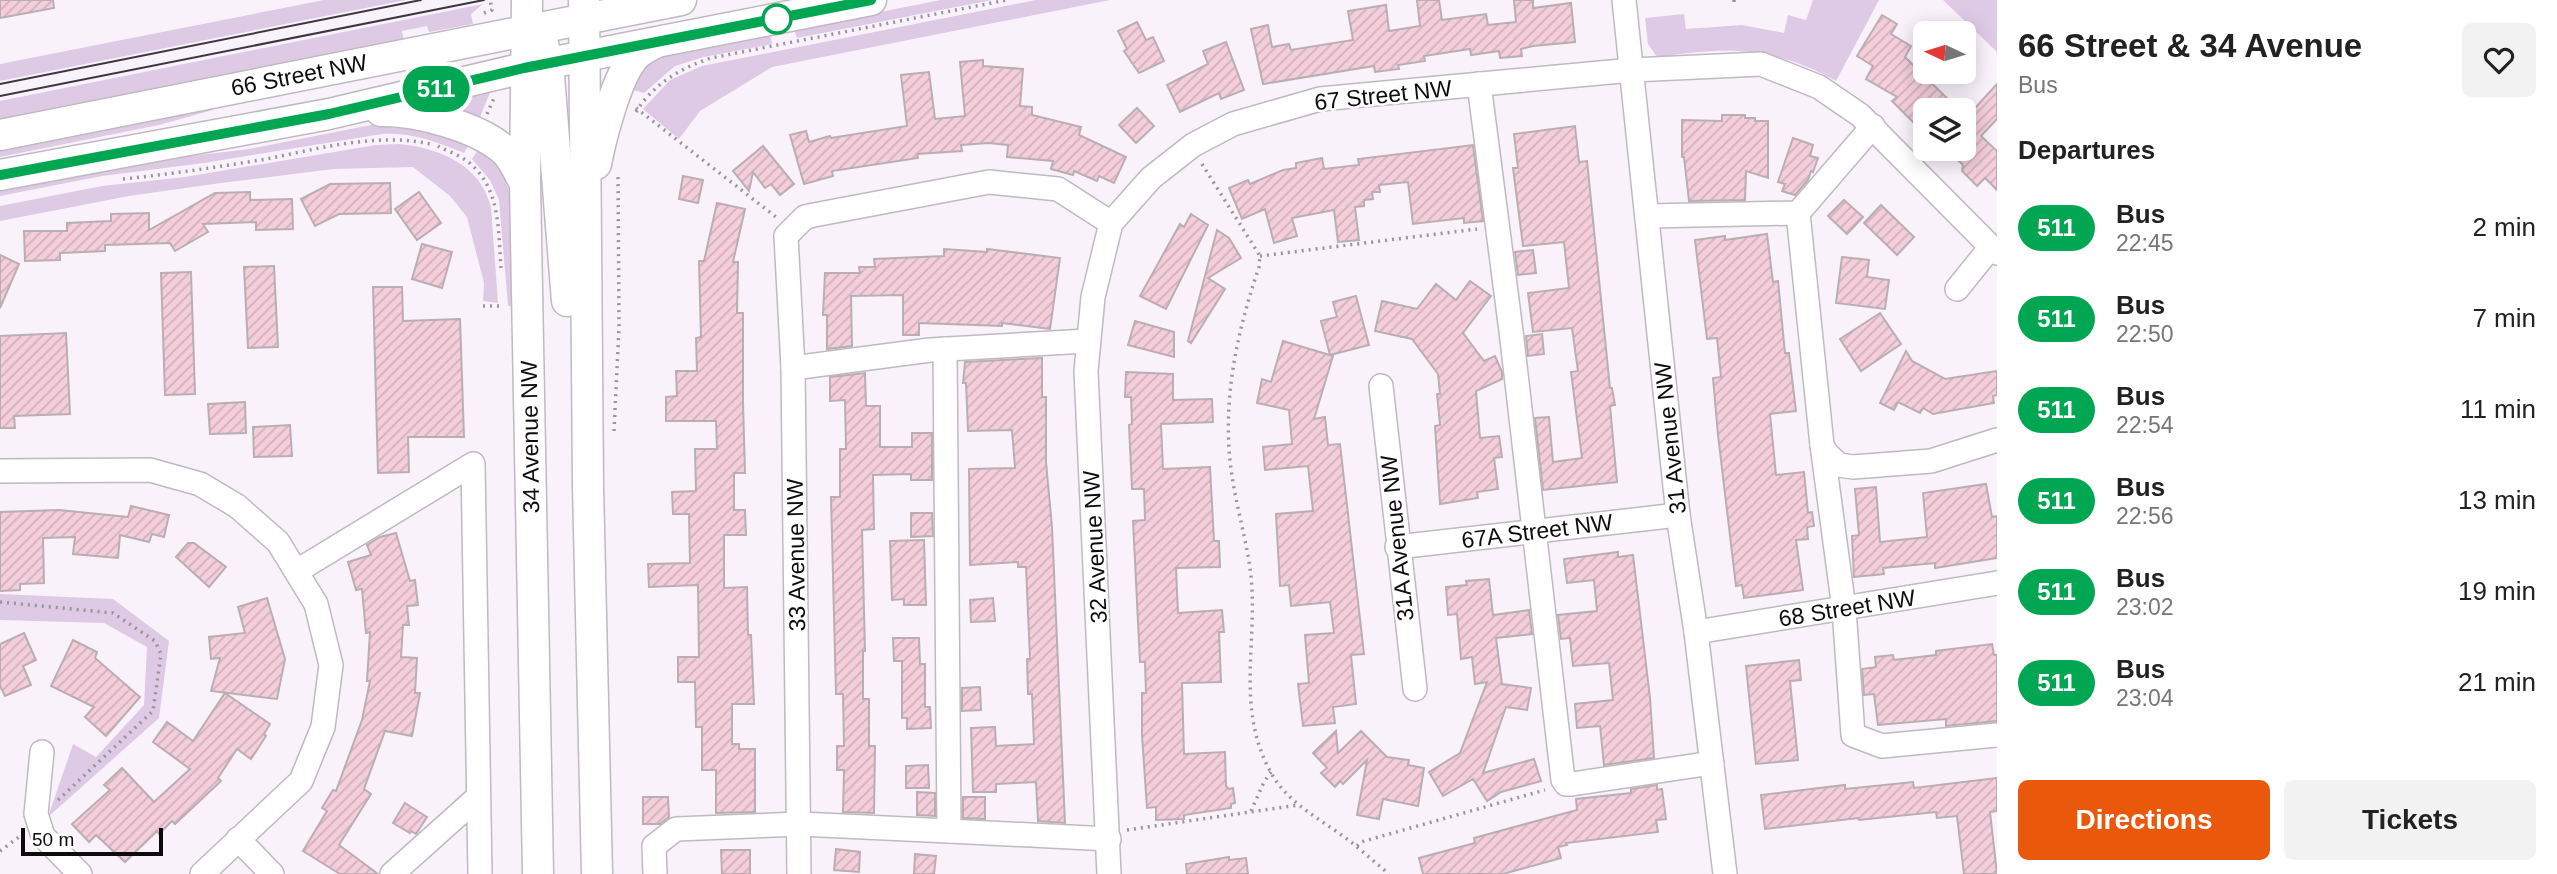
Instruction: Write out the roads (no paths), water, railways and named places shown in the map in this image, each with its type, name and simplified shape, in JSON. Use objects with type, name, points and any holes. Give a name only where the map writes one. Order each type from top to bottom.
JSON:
[{"type":"main road","points":[[527,0],[526,31],[536,34],[542,42],[536,66],[567,302],[587,426]]},
{"type":"main road","name":"66 Street NW","points":[[0,135],[526,31],[571,11],[681,0]]},
{"type":"main road","name":"66 Street NW","points":[[0,175],[329,114],[583,56],[871,0]]},
{"type":"main road","points":[[571,11],[564,33],[583,56],[587,426],[597,874]]},
{"type":"main road","points":[[585,227],[600,143],[611,108],[634,56],[656,43]]},
{"type":"main road","name":"34 Avenue NW","points":[[536,66],[525,184],[538,874]]},
{"type":"main road","points":[[329,114],[407,111],[425,115],[493,142],[506,152],[525,184]]},
{"type":"street","name":"31 Avenue NW","points":[[1624,0],[1678,515],[1696,632],[1725,874]]},
{"type":"street","name":"67 Street NW","points":[[1111,223],[1151,178],[1193,145],[1233,124],[1320,99],[1632,70],[1761,64],[1819,87],[1866,120],[1994,250]]},
{"type":"street","points":[[1479,84],[1563,780],[1566,784],[1712,763]]},
{"type":"street","points":[[1866,120],[1798,213],[1822,445],[1844,609],[1853,735],[1882,746],[1997,735]]},
{"type":"street","name":"33 Avenue NW","points":[[800,874],[793,368],[782,228],[814,215],[989,182],[1058,189],[1111,223]]},
{"type":"street","points":[[1647,216],[1798,213]]},
{"type":"street","name":"32 Avenue NW","points":[[1108,874],[1115,835],[1086,371],[1093,297],[1111,223]]},
{"type":"street","points":[[1958,289],[1994,250]]},
{"type":"street","points":[[793,368],[945,349],[1087,341]]},
{"type":"street","points":[[945,349],[949,831]]},
{"type":"street","name":"31A Avenue NW","points":[[1381,386],[1415,689]]},
{"type":"street","points":[[1822,445],[1826,453],[1839,465],[1853,467],[1931,461],[1997,440]]},
{"type":"street","points":[[297,571],[473,464],[480,874]]},
{"type":"street","points":[[0,471],[150,470],[200,484],[237,506],[278,542],[316,604],[331,665],[323,727],[301,781],[202,874]]},
{"type":"street","name":"67A Street NW","points":[[1397,547],[1678,515]]},
{"type":"street","name":"68 Street NW","points":[[1696,632],[1997,583]]},
{"type":"street","points":[[42,752],[36,814],[43,836],[80,874]]},
{"type":"street","points":[[392,874],[478,797]]},
{"type":"street","points":[[654,874],[654,846],[676,830],[800,824],[1115,835]]},
{"type":"street","points":[[238,839],[272,874]]},
{"type":"tram line","points":[[0,84],[421,0]]},
{"type":"tram line","points":[[0,96],[484,0]]}]
